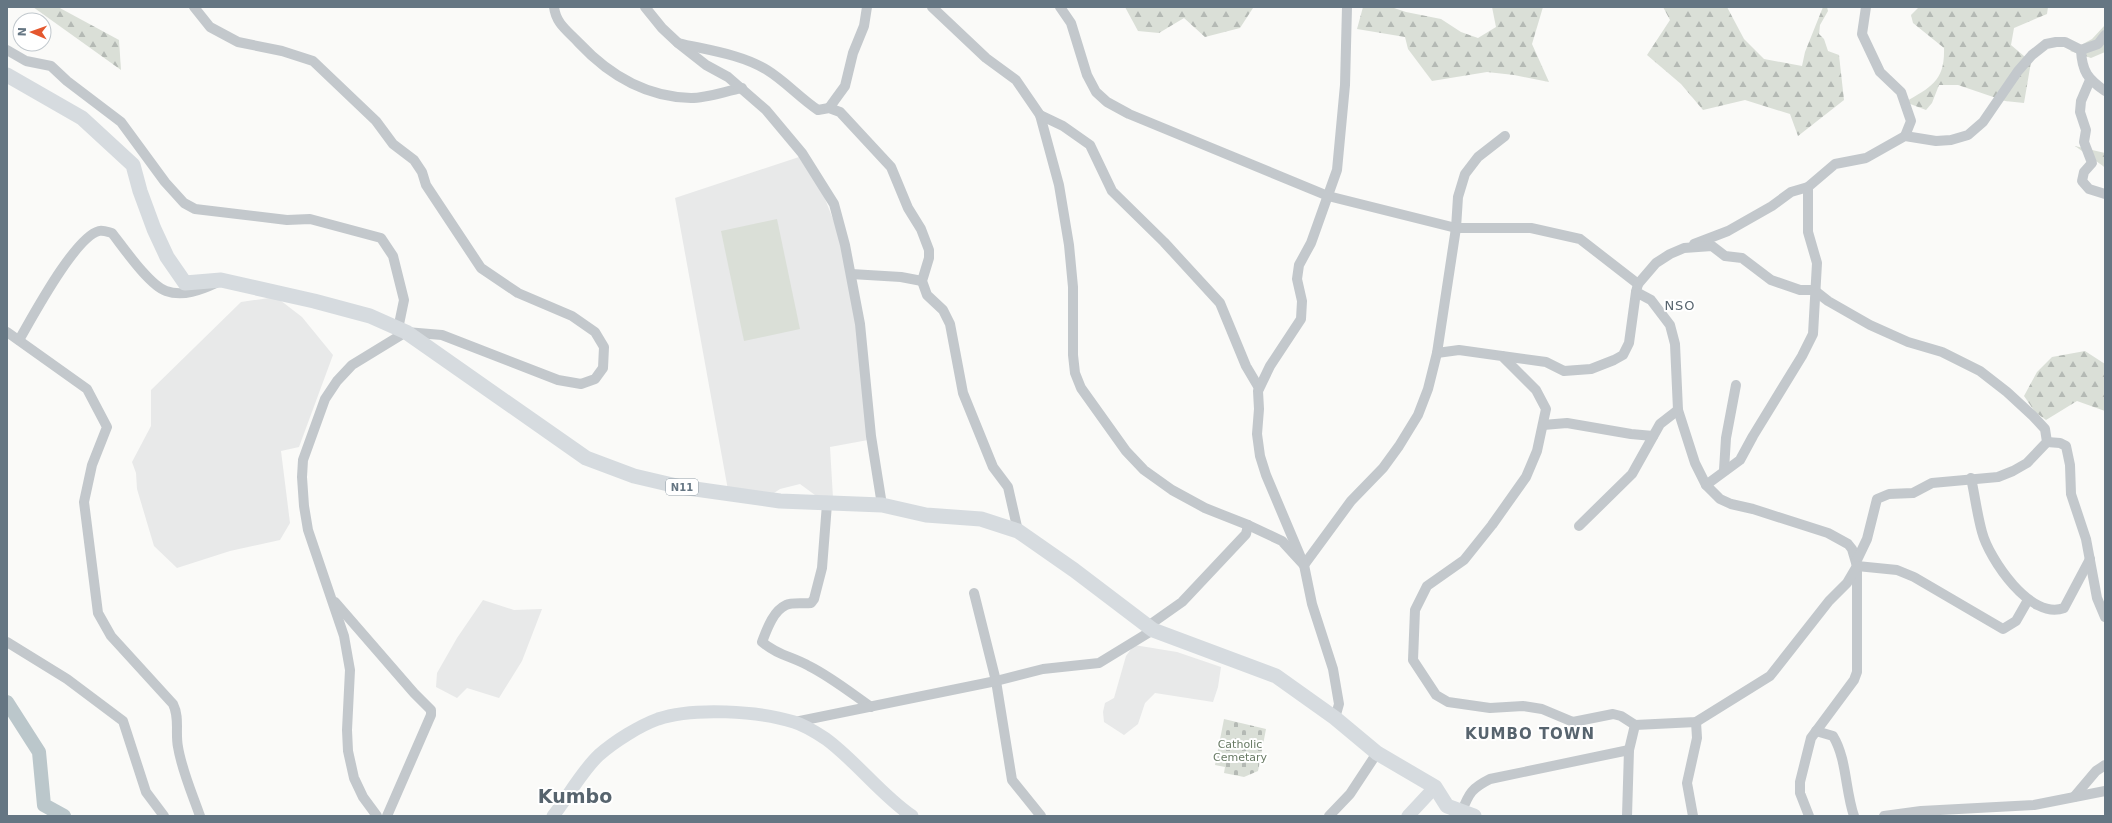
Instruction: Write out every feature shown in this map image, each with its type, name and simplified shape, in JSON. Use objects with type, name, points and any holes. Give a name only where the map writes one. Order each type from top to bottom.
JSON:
[{"type":"highway","name":"N11","points":[[7,75],[82,118],[133,165],[140,191],[154,230],[167,257],[185,282],[221,280],[314,301],[370,316],[402,331],[586,458],[634,476],[681,487],[780,501],[882,505],[926,515],[981,520],[1018,531],[1074,570],[1151,628],[1276,676],[1335,718],[1377,753],[1435,787],[1447,806],[1468,814]]},
{"type":"main road","points":[[553,816],[598,756],[633,732],[658,719],[684,713],[723,713],[770,716],[795,722],[826,739],[912,816]]},
{"type":"main road","points":[[1408,816],[1435,787]]},
{"type":"street","points":[[194,7],[210,27],[238,42],[282,51],[313,61],[376,121],[393,144],[414,160],[422,172],[426,185],[481,268],[518,293],[572,316],[595,332],[604,347],[603,368],[595,379],[581,384],[558,380],[442,334],[402,331],[352,365],[337,381],[325,399],[303,460],[302,477],[308,530],[344,636],[350,670],[347,730],[348,750],[354,778],[363,797],[377,816]]},
{"type":"street","points":[[554,7],[558,22],[595,60],[625,80],[659,94],[693,98],[742,88]]},
{"type":"street","points":[[645,7],[662,28],[678,43],[706,65],[728,77],[766,110],[802,153],[834,204],[851,274],[860,324],[871,436],[882,505]]},
{"type":"street","points":[[829,108],[845,86],[853,54],[864,26],[866,7]]},
{"type":"street","points":[[932,7],[986,58],[1016,80],[1040,115],[1059,185],[1069,245],[1073,286],[1073,355],[1075,373],[1081,388],[1126,451],[1144,470],[1172,490],[1205,508],[1248,525],[1282,541],[1304,564]]},
{"type":"street","points":[[1060,7],[1071,23],[1087,75],[1096,92],[1107,102],[1163,129],[1328,196],[1456,228],[1531,228],[1580,239],[1651,300],[1670,325],[1675,344],[1678,410],[1695,463],[1706,485],[1720,498],[1731,504],[1828,532],[1848,544],[1857,564],[1857,672],[1854,680],[1811,738],[1800,782],[1800,793],[1809,816]]},
{"type":"street","points":[[1335,718],[1339,704],[1333,669],[1312,604],[1304,564],[1266,475],[1260,456],[1257,434],[1259,388],[1270,366],[1301,319],[1302,301],[1297,279],[1299,265],[1311,243],[1336,170],[1345,84],[1347,7]]},
{"type":"street","points":[[1866,7],[1862,34],[1880,72],[1901,92],[1911,121],[1905,136]]},
{"type":"street","points":[[1437,353],[1459,350],[1546,362],[1564,371],[1591,369],[1606,364],[1623,355],[1629,343],[1637,288],[1656,263],[1670,254],[1728,231],[1772,206],[1791,192],[1808,187],[1835,164],[1866,158],[1905,136],[1936,141],[1951,140],[1968,135],[1983,122],[2018,71],[2032,55],[2046,44],[2064,42],[2081,50],[2098,44],[2105,35]]},
{"type":"street","points":[[678,43],[716,51],[757,65],[767,70],[803,100],[818,110],[829,108],[840,112],[891,167],[908,208],[921,229],[929,250],[929,258],[922,281],[927,295],[943,310],[950,324],[963,393],[993,467],[1008,487],[1018,531]]},
{"type":"street","points":[[7,50],[26,61],[51,66],[67,81],[121,122],[165,182],[184,204],[195,208],[287,220],[310,219],[381,238],[393,256],[404,300],[402,331]]},
{"type":"street","points":[[2081,50],[2082,64],[2090,80],[2105,91]]},
{"type":"street","points":[[2090,80],[2081,101],[2080,112],[2086,130],[2084,142],[2092,163],[2084,172],[2082,181],[2089,189],[2105,194]]},
{"type":"street","points":[[1040,115],[1063,126],[1090,145],[1112,191],[1164,242],[1220,303],[1246,366],[1259,388]]},
{"type":"street","points":[[1304,564],[1351,501],[1382,468],[1399,446],[1418,415],[1428,389],[1437,353],[1456,228],[1458,197],[1465,174],[1478,157],[1505,136]]},
{"type":"street","points":[[1706,485],[1724,470],[1740,460],[1805,351],[1813,334],[1814,290],[1817,263],[1808,232],[1808,187]]},
{"type":"street","points":[[19,340],[59,271],[90,235],[101,230],[112,233],[128,255],[165,291],[182,293],[202,290],[221,280]]},
{"type":"street","points":[[1684,248],[1712,246],[1725,256],[1742,258],[1771,280],[1800,290],[1814,290],[1828,301],[1870,326],[1908,342],[1942,352],[1980,371],[2007,392],[2045,429],[2047,442]]},
{"type":"street","points":[[851,274],[900,277],[922,281]]},
{"type":"street","points":[[7,332],[87,389],[107,427],[92,465],[84,502],[98,613],[112,636],[173,704],[177,712],[177,745],[181,763],[200,816]]},
{"type":"street","points":[[1502,356],[1536,390],[1546,409],[1537,451],[1526,477],[1492,525],[1464,560],[1427,586],[1415,610],[1413,660],[1436,694],[1448,702],[1490,708],[1523,706],[1542,710],[1573,722],[1613,714],[1621,716],[1635,725],[1696,722],[1770,676],[1829,601],[1847,583],[1857,564],[1867,539],[1877,499],[1889,494],[1913,493],[1932,483],[1971,478],[1998,477],[2027,463],[2047,442],[2060,442],[2066,446],[2070,465],[2071,494],[2086,539],[2097,598],[2105,618]]},
{"type":"street","points":[[1724,470],[1726,438],[1736,385]]},
{"type":"street","points":[[1579,526],[1632,474],[1660,424],[1678,410]]},
{"type":"street","points":[[1543,425],[1567,423],[1652,436]]},
{"type":"street","points":[[1971,478],[1982,532],[1987,546],[2010,580],[2028,600],[2053,610],[2064,608],[2090,559]]},
{"type":"street","points":[[827,504],[822,568],[814,599],[811,603],[787,605],[779,610],[769,625],[762,642],[782,656],[808,665],[871,707]]},
{"type":"street","points":[[795,722],[996,681],[1042,669],[1098,663],[1151,628],[1182,602],[1246,534],[1248,525]]},
{"type":"street","points":[[1857,564],[1897,570],[1914,577],[2003,629],[2016,621],[2028,600]]},
{"type":"street","points":[[974,593],[996,681],[1012,780],[1041,816]]},
{"type":"street","points":[[332,599],[414,693],[431,710],[431,715],[387,816]]},
{"type":"street","points":[[7,642],[67,679],[123,721],[146,792],[164,816]]},
{"type":"street","points":[[1693,816],[1687,783],[1697,738],[1696,722]]},
{"type":"street","points":[[1627,816],[1629,750],[1635,725]]},
{"type":"street","points":[[1816,732],[1833,736],[1839,746],[1849,801],[1854,816]]},
{"type":"street","points":[[1468,814],[1469,792],[1490,779],[1629,750]]},
{"type":"street","points":[[1329,816],[1350,794],[1377,753]]},
{"type":"street","points":[[2074,797],[2096,771],[2105,766]]},
{"type":"street","points":[[1884,816],[1921,811],[2034,805],[2105,790]]},
{"type":"shaded area","points":[[799,157],[823,194],[839,234],[853,300],[868,440],[830,447],[833,498],[819,498],[800,484],[780,489],[774,493],[728,490],[675,198]]},
{"type":"shaded area","points":[[276,297],[302,317],[333,355],[299,447],[281,451],[290,523],[280,540],[230,551],[177,568],[154,546],[137,489],[136,473],[132,462],[151,426],[151,390],[241,302]]},
{"type":"shaded area","points":[[483,600],[514,610],[542,609],[522,661],[499,698],[467,688],[457,698],[436,687],[437,673],[457,638]]},
{"type":"shaded area","points":[[1134,645],[1177,652],[1221,667],[1218,687],[1213,702],[1155,693],[1145,703],[1138,724],[1124,735],[1104,722],[1103,712],[1105,703],[1114,698],[1126,656]]},
{"type":"green space","points":[[33,7],[58,7],[119,40],[121,70],[52,21],[52,12],[40,12]]},
{"type":"green space","points":[[1125,7],[1253,8],[1240,28],[1205,37],[1184,18],[1159,33],[1138,31]]},
{"type":"green space","points":[[1363,7],[1391,7],[1406,12],[1441,19],[1461,32],[1478,38],[1496,27],[1492,7],[1543,7],[1532,44],[1549,82],[1514,75],[1487,72],[1432,81],[1408,49],[1405,37],[1357,29]]},
{"type":"green space","points":[[1663,7],[1727,7],[1744,39],[1764,59],[1802,66],[1805,52],[1823,7],[1827,7],[1828,11],[1820,25],[1819,34],[1824,39],[1828,51],[1839,55],[1844,100],[1798,136],[1790,114],[1745,100],[1703,110],[1681,84],[1647,55],[1670,20]]},
{"type":"green space","points":[[1919,7],[2048,7],[2047,14],[2014,28],[2011,45],[2031,62],[2024,103],[2005,101],[1958,85],[1939,85],[1932,103],[1926,110],[1905,102],[1935,82],[1939,76],[1944,59],[1944,48],[1913,23],[1911,15]]},
{"type":"green space","points":[[2105,25],[2105,52],[2091,58],[2070,51],[2092,39]]},
{"type":"green space","points":[[2075,146],[2105,153],[2105,168],[2103,166]]},
{"type":"green space","points":[[777,219],[800,329],[744,341],[721,231]]},
{"type":"green space","points":[[2085,351],[2105,364],[2105,411],[2077,401],[2046,420],[2035,412],[2024,396],[2037,372],[2052,357]]},
{"type":"green space","name":"Catholic Cemetary","points":[[1224,719],[1266,729],[1258,771],[1244,777],[1224,773],[1225,767],[1215,765]]},
{"type":"waterway","points":[[7,702],[39,752],[44,805],[64,816]]},
{"type":"district","name":"NSO","points":[[1680,305]]},
{"type":"district","name":"KUMBO TOWN","points":[[1530,734]]},
{"type":"district","name":"Kumbo","points":[[575,796]]}]
